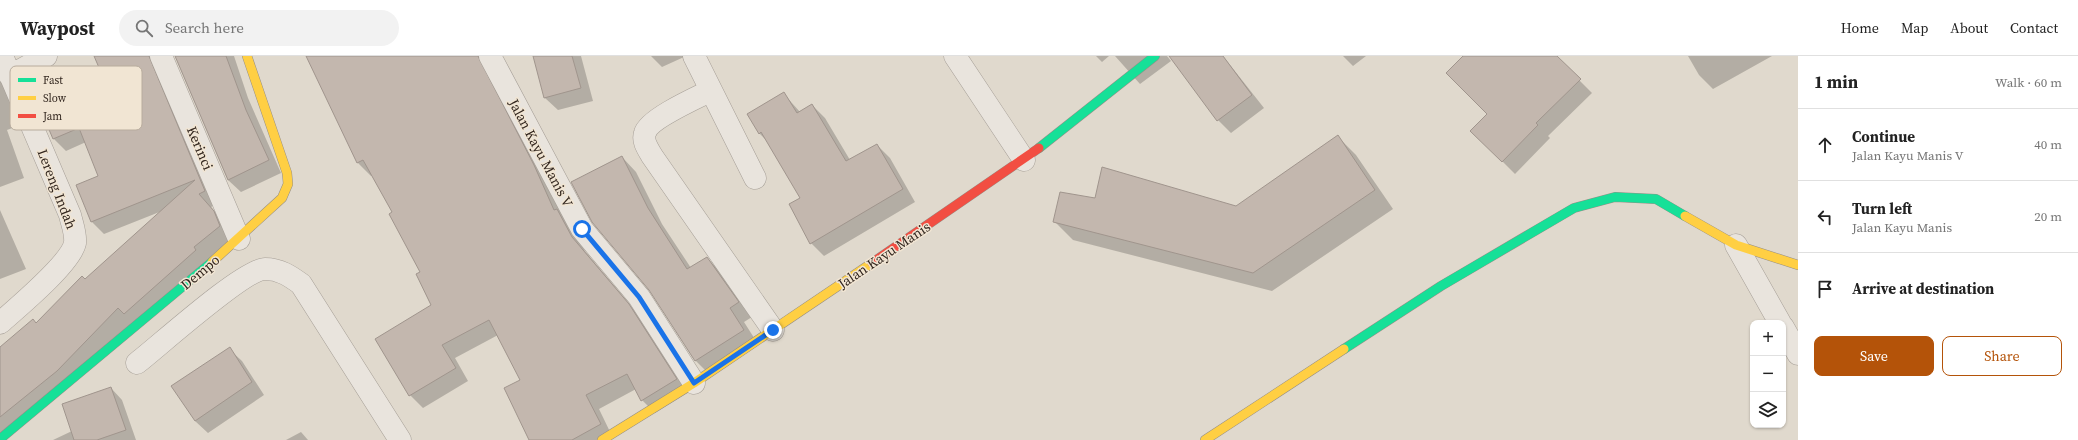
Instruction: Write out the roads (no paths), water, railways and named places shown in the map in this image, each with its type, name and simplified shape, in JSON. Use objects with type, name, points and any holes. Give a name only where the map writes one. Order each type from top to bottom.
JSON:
[{"type":"street","name":"Lereng Indah","points":[[2,56],[10,76]]},
{"type":"street","points":[[28,66],[46,56]]},
{"type":"street","name":"Kerinci","points":[[161,56],[239,239]]},
{"type":"street","name":"Dempo","points":[[0,438],[239,239],[282,198],[288,184],[287,173],[247,56]]},
{"type":"street","name":"Jalan Kayu Manis V","points":[[490,56],[582,229],[639,297],[694,383]]},
{"type":"street","points":[[694,56],[710,91],[755,178]]},
{"type":"street","points":[[955,56],[1024,160]]},
{"type":"street","name":"Jalan Kayu Manis","points":[[602,440],[694,383],[1024,160],[1155,56]]},
{"type":"street","points":[[710,91],[652,123],[645,132],[645,144],[773,330]]},
{"type":"street","name":"Lereng Indah","points":[[0,323],[61,265],[75,243],[75,231],[70,215],[33,130]]},
{"type":"street","points":[[1205,440],[1441,286],[1574,208],[1615,197],[1656,199],[1736,245],[1798,265]]},
{"type":"street","points":[[1736,245],[1778,320]]},
{"type":"street","points":[[137,363],[241,279],[264,269],[283,271],[301,284],[400,440]]},
{"type":"street","points":[[1786,333],[1798,354]]}]
